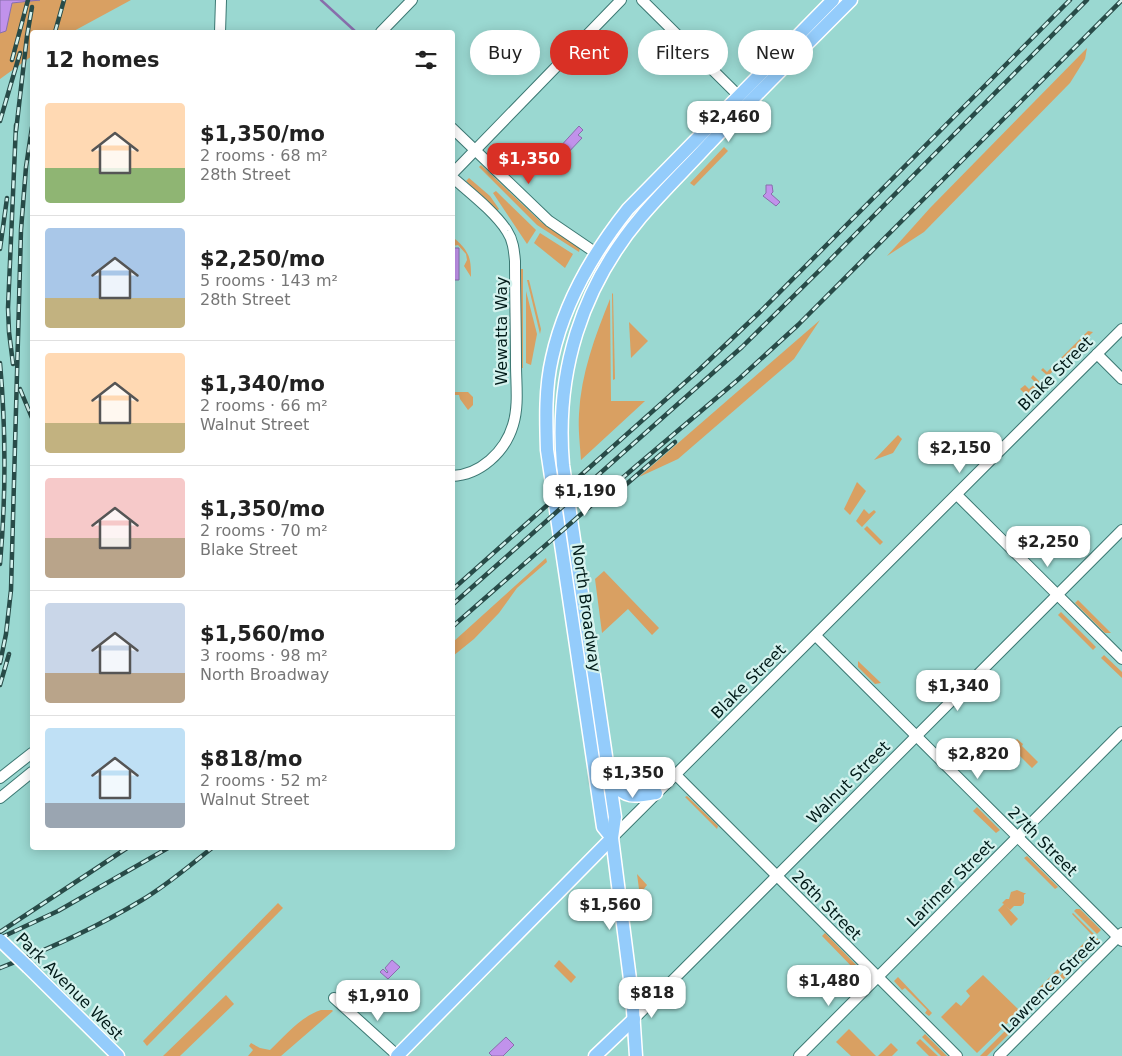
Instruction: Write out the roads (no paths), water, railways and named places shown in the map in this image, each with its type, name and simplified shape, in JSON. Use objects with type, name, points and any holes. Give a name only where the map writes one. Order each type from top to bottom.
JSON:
[{"type":"main road","points":[[743,100],[833,0]]},
{"type":"main road","points":[[743,100],[851,0]]},
{"type":"main road","name":"North Broadway","points":[[612,838],[603,828],[553,490],[546,435],[548,380],[557,338],[578,285],[596,253],[617,223],[642,195],[743,100]]},
{"type":"main road","name":"North Broadway","points":[[636,1056],[634,1019],[612,838],[615,816],[563,465],[560,436],[561,410],[569,360],[585,308],[595,286],[620,243],[743,100]]},
{"type":"main road","points":[[610,782],[620,792],[628,796],[656,793]]},
{"type":"main road","name":"Blake Street","points":[[397,1056],[612,838]]},
{"type":"main road","name":"Park Avenue West","points":[[0,940],[118,1056]]},
{"type":"main road","name":"Walnut Street","points":[[595,1056],[634,1019]]},
{"type":"street","points":[[220,30],[221,0]]},
{"type":"street","points":[[383,30],[412,0]]},
{"type":"street","points":[[455,173],[620,0]]},
{"type":"street","points":[[642,0],[743,100]]},
{"type":"street","points":[[455,131],[549,222],[596,253]]},
{"type":"street","name":"Wewatta Way","points":[[455,179],[500,222],[513,244],[515,261],[516,401],[512,428],[500,448],[483,466],[466,474],[455,476]]},
{"type":"street","name":"Blake Street","points":[[612,838],[1122,329]]},
{"type":"street","points":[[1097,354],[1122,380]]},
{"type":"street","points":[[957,495],[1122,660]]},
{"type":"street","name":"Walnut Street","points":[[634,1019],[1122,530]]},
{"type":"street","name":"27th Street","points":[[816,636],[1017,837],[1121,937]]},
{"type":"street","name":"Larimer Street","points":[[799,1056],[1122,732]]},
{"type":"street","points":[[0,778],[30,755]]},
{"type":"street","points":[[0,798],[30,774]]},
{"type":"street","name":"26th Street","points":[[676,775],[957,1056]]},
{"type":"street","name":"Lawrence Street","points":[[999,1056],[1121,937]]},
{"type":"street","points":[[334,998],[397,1056]]},
{"type":"waterway","points":[[321,0],[354,30]]},
{"type":"railway","points":[[12,60],[28,0]]},
{"type":"railway","points":[[56,30],[64,0]]},
{"type":"railway","points":[[455,587],[700,369],[761,311],[1070,0]]},
{"type":"railway","points":[[455,602],[742,347],[1087,0]]},
{"type":"railway","points":[[455,624],[740,378],[798,325],[1122,0]]},
{"type":"railway","points":[[16,131],[32,7]]},
{"type":"railway","points":[[0,121],[20,53]]},
{"type":"railway","points":[[13,364],[8,308],[16,125]]},
{"type":"railway","points":[[0,663],[6,634],[11,590],[21,230],[30,140]]},
{"type":"railway","points":[[0,249],[7,198]]},
{"type":"railway","points":[[0,363],[4,463],[0,564]]},
{"type":"railway","points":[[20,389],[30,413]]},
{"type":"railway","points":[[607,501],[675,442]]},
{"type":"railway","points":[[0,685],[9,654]]},
{"type":"railway","points":[[0,932],[124,850]]},
{"type":"railway","points":[[0,938],[58,911],[165,850]]},
{"type":"railway","points":[[0,968],[72,937],[125,910],[160,888],[209,850]]}]
